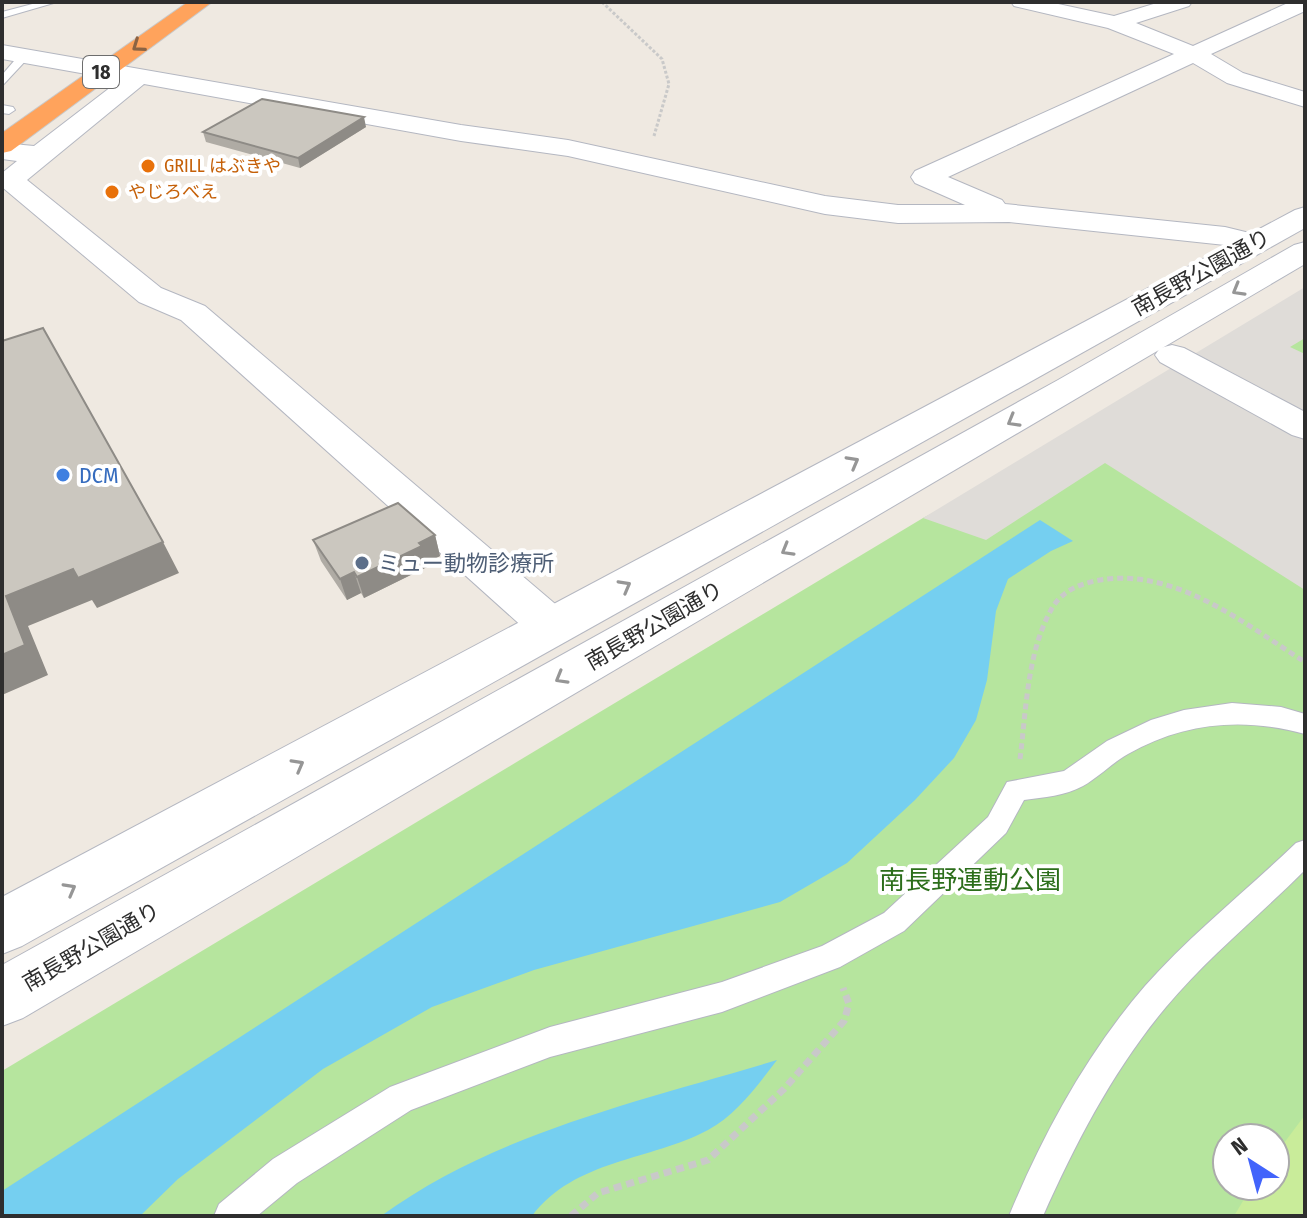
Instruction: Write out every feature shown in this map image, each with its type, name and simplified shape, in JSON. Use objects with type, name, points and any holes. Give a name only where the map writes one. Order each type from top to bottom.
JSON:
[{"type":"highway","name":"18","points":[[48,83],[168,2]]},
{"type":"highway","name":"18","points":[[2,145],[202,2]]},
{"type":"street","points":[[1021,2],[1115,23],[1194,54],[1235,78],[1305,100]]},
{"type":"street","points":[[1115,23],[1182,2]]},
{"type":"street","points":[[1009,213],[925,177],[1305,3]]},
{"type":"street","points":[[13,54],[461,133],[568,148],[825,205],[898,214],[1009,213],[1225,236],[1255,243]]},
{"type":"street","points":[[140,76],[10,180],[150,295],[193,313],[551,626]]},
{"type":"street","points":[[2,151],[40,155]]},
{"type":"street","name":"南長野公園通り","points":[[2,927],[1305,216]]},
{"type":"street","name":"南長野公園通り","points":[[2,997],[1071,388],[1305,251]]},
{"type":"street","points":[[1172,355],[1305,427]]},
{"type":"lane","points":[[2,15],[52,2]]},
{"type":"lane","points":[[2,82],[13,54]]},
{"type":"lane","points":[[231,1216],[285,1171],[401,1098],[550,1042],[722,997],[830,957],[894,922],[997,825],[1016,790],[1072,779],[1116,748],[1151,729],[1179,722],[1219,714],[1255,713],[1305,724]]},
{"type":"lane","points":[[1026,1216],[1063,1134],[1154,999],[1196,954],[1305,852]]},
{"type":"path","points":[[602,2],[662,59],[669,84],[645,167]]},
{"type":"path","points":[[1016,790],[1036,659],[1049,615],[1067,590],[1097,579],[1141,580],[1168,585],[1194,596],[1305,662]]},
{"type":"path","points":[[571,1216],[598,1193],[708,1160],[784,1089],[844,1021],[849,1004],[830,957]]},
{"type":"green space","name":"南長野運動公園","points":[[1305,292],[1305,1216],[2,1216],[2,1071],[923,518],[1158,396]]},
{"type":"green space","points":[[1305,1115],[1305,1216],[1234,1216],[1242,1202],[1291,1202],[1291,1134]]},
{"type":"shaded area","points":[[1305,287],[1305,338],[1290,347],[1305,354],[1305,590],[1105,463],[986,540],[923,518]]},
{"type":"water","points":[[1040,520],[1073,541],[1051,551],[1008,579],[996,611],[987,680],[976,720],[954,758],[915,800],[847,863],[780,902],[534,970],[432,1007],[323,1069],[178,1179],[140,1216],[2,1216],[2,1191]]},
{"type":"water","points":[[777,1060],[746,1099],[708,1130],[591,1172],[550,1197],[532,1216],[381,1216],[426,1187],[521,1141],[623,1105]]},
{"type":"building","points":[[262,99],[364,117],[298,158],[203,132]]},
{"type":"building","name":"DCM","points":[[43,328],[163,542],[78,578],[73,569],[6,596],[25,645],[2,655],[2,341]]},
{"type":"building","points":[[398,503],[435,535],[419,543],[422,546],[357,577],[354,572],[340,579],[313,540]]},
{"type":"place","name":"GRILL はぶきや","points":[[148,166]]},
{"type":"place","name":"やじろべえ","points":[[112,192]]},
{"type":"place","name":"DCM","points":[[63,475]]},
{"type":"place","name":"ミュー動物診療所","points":[[362,563]]}]
